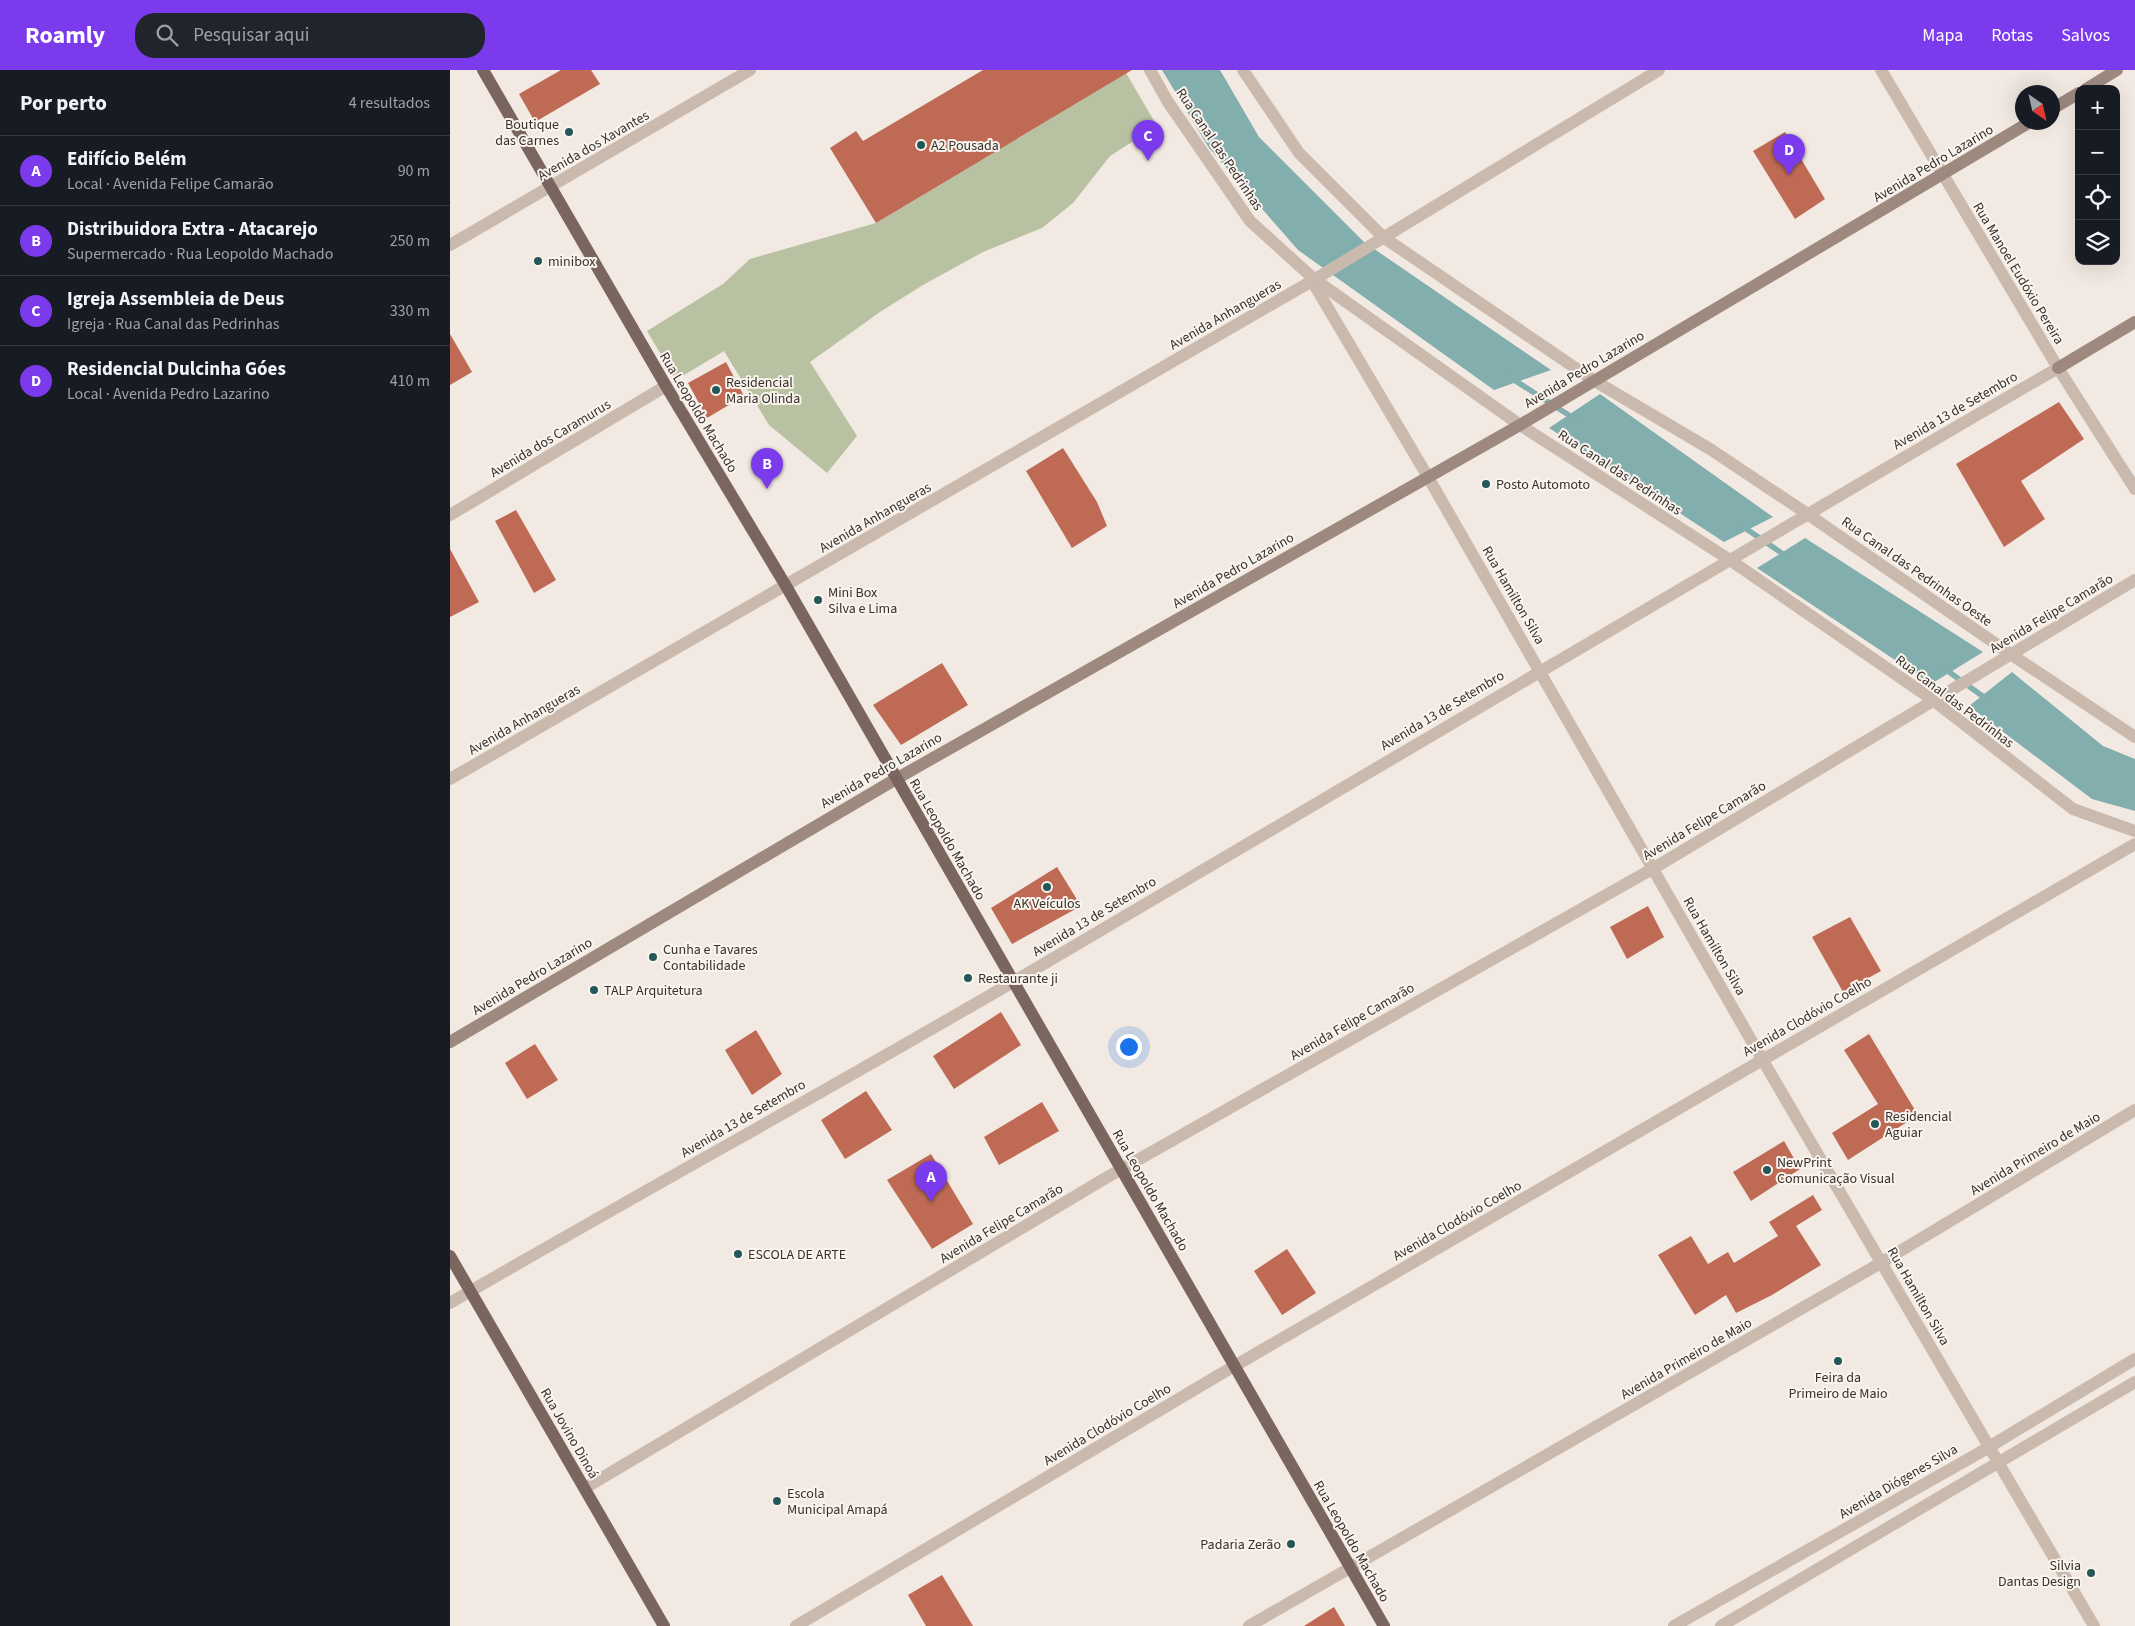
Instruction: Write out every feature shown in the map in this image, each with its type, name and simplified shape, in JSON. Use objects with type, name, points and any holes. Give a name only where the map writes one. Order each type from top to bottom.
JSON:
[{"type":"main road","name":"Rua Leopoldo Machado","points":[[483,70],[666,386],[786,586],[1122,1169],[1233,1367],[1384,1626]]},
{"type":"main road","points":[[2093,85],[2117,70]]},
{"type":"main road","points":[[2060,104],[2075,95]]},
{"type":"main road","name":"Avenida Pedro Lazarino","points":[[450,1042],[896,779],[1520,425],[2017,130]]},
{"type":"main road","name":"Avenida 13 de Setembro","points":[[2058,368],[2135,322]]},
{"type":"main road","name":"Rua Jovino Dinoá","points":[[450,1256],[664,1626]]},
{"type":"street","name":"Avenida dos Xavantes","points":[[450,245],[750,70]]},
{"type":"street","name":"Rua Canal das Pedrinhas","points":[[1150,70],[1168,102],[1250,221],[1316,278],[1520,425],[1730,560],[1932,700],[2073,809],[2135,831]]},
{"type":"street","points":[[1243,70],[1299,153],[1380,239],[1593,380],[1710,449],[1806,513]]},
{"type":"street","points":[[1380,239],[1659,70]]},
{"type":"street","name":"Rua Manoel Eudóxio Pereira","points":[[1881,70],[2058,368],[2135,489]]},
{"type":"street","name":"Avenida Anhangueras","points":[[450,779],[786,586],[1380,239]]},
{"type":"street","name":"Rua Hamilton Silva","points":[[1316,278],[1762,1059],[2094,1626]]},
{"type":"street","name":"Avenida 13 de Setembro","points":[[450,1303],[1014,981],[1730,560],[1806,513],[2058,368]]},
{"type":"street","name":"Avenida dos Caramurus","points":[[450,516],[666,386]]},
{"type":"street","name":"Rua Canal das Pedrinhas Oeste","points":[[1806,513],[2006,658],[2135,737]]},
{"type":"street","name":"Avenida Felipe Camarão","points":[[584,1488],[1122,1169],[1654,868],[2135,580]]},
{"type":"street","name":"Avenida Clodóvio Coelho","points":[[796,1626],[1233,1367],[2135,844]]},
{"type":"street","name":"Avenida Primeiro de Maio","points":[[1249,1626],[1882,1263],[2135,1110]]},
{"type":"street","name":"Avenida Diógenes Silva","points":[[1674,1626],[1989,1446],[2135,1359]]},
{"type":"street","points":[[1721,1626],[2135,1382]]},
{"type":"green space","points":[[1126,73],[1157,126],[1110,156],[1073,203],[1042,228],[983,252],[923,285],[880,312],[810,362],[857,436],[827,473],[769,425],[724,351],[676,380],[647,331],[723,284],[750,259],[876,223]]},
{"type":"water","points":[[1162,70],[1220,70],[1259,137],[1364,242],[1551,370],[1494,390],[1298,250],[1209,148]]},
{"type":"water","points":[[1600,394],[1773,517],[1724,542],[1549,428]]},
{"type":"water","points":[[1805,538],[1983,652],[1931,684],[1757,568]]},
{"type":"water","points":[[2012,672],[2103,746],[2135,759],[2135,811],[2092,799],[1969,706]]},
{"type":"building","points":[[561,70],[591,70],[600,84],[535,122],[519,94]]},
{"type":"building","name":"A2 Pousada","points":[[983,70],[1132,70],[876,223],[830,148],[856,131],[863,141]]},
{"type":"building","points":[[1785,132],[1825,199],[1795,219],[1753,151]]},
{"type":"building","points":[[450,334],[472,372],[450,385]]},
{"type":"building","name":"Residencial Maria Olinda","points":[[726,362],[744,396],[707,418],[688,383]]},
{"type":"building","points":[[2059,402],[2084,439],[2021,481],[2045,519],[2004,547],[1956,464]]},
{"type":"building","points":[[1063,448],[1097,502],[1107,526],[1072,548],[1026,471]]},
{"type":"building","points":[[516,510],[556,580],[534,593],[495,521]]},
{"type":"building","points":[[450,549],[479,602],[450,617]]},
{"type":"building","points":[[942,663],[968,705],[901,745],[873,705]]},
{"type":"building","name":"AK Veículos","points":[[1057,867],[1081,906],[1012,944],[991,908]]},
{"type":"building","points":[[1648,906],[1664,937],[1627,959],[1610,927]]},
{"type":"building","points":[[1850,917],[1881,971],[1843,992],[1812,937]]},
{"type":"building","points":[[1001,1012],[1021,1045],[954,1089],[933,1056]]},
{"type":"building","points":[[756,1030],[782,1074],[752,1095],[725,1050]]},
{"type":"building","points":[[1869,1034],[1918,1115],[1848,1160],[1832,1133],[1878,1104],[1844,1050]]},
{"type":"building","points":[[535,1044],[558,1080],[527,1099],[505,1063]]},
{"type":"building","points":[[866,1091],[892,1130],[845,1159],[821,1120]]},
{"type":"building","points":[[1042,1102],[1059,1131],[999,1165],[984,1137]]},
{"type":"building","name":"NewPrint Comunicação Visual","points":[[1784,1141],[1800,1169],[1751,1201],[1733,1172]]},
{"type":"building","points":[[931,1154],[973,1224],[932,1249],[887,1180]]},
{"type":"building","points":[[1813,1195],[1822,1210],[1796,1226],[1821,1265],[1772,1295],[1736,1313],[1726,1295],[1695,1315],[1658,1255],[1691,1236],[1708,1264],[1728,1252],[1734,1263],[1778,1236],[1769,1222]]},
{"type":"building","points":[[1287,1249],[1316,1293],[1282,1315],[1254,1271]]},
{"type":"building","points":[[942,1575],[973,1626],[926,1626],[908,1595]]},
{"type":"building","points":[[1334,1607],[1345,1626],[1304,1626]]},
{"type":"waterway","points":[[1511,378],[1575,419]]},
{"type":"waterway","points":[[1742,526],[1786,556]]},
{"type":"waterway","points":[[1945,669],[1988,700]]},
{"type":"place","name":"Boutique das Carnes","points":[[569,132]]},
{"type":"place","name":"A2 Pousada","points":[[921,145]]},
{"type":"place","name":"Igreja Assembleia de Deus","points":[[1148,161]]},
{"type":"place","name":"Residencial Dulcinha Góes","points":[[1789,175]]},
{"type":"place","name":"minibox","points":[[538,261]]},
{"type":"place","name":"Residencial Maria Olinda","points":[[716,390]]},
{"type":"place","name":"Posto Automoto","points":[[1486,484]]},
{"type":"place","name":"Distribuidora Extra - Atacarejo","points":[[767,489]]},
{"type":"place","name":"Mini Box Silva e Lima","points":[[818,600]]},
{"type":"place","name":"AK Veículos","points":[[1047,887]]},
{"type":"place","name":"Cunha e Tavares Contabilidade","points":[[653,957]]},
{"type":"place","name":"Restaurante ji","points":[[968,978]]},
{"type":"place","name":"TALP Arquitetura","points":[[594,990]]},
{"type":"place","name":"Residencial Aguiar","points":[[1875,1124]]},
{"type":"place","name":"NewPrint Comunicação Visual","points":[[1767,1170]]},
{"type":"place","name":"Edifício Belém","points":[[931,1202]]},
{"type":"place","name":"ESCOLA DE ARTE","points":[[738,1254]]},
{"type":"place","name":"Feira da Primeiro de Maio","points":[[1838,1361]]},
{"type":"place","name":"Escola Municipal Amapá","points":[[777,1501]]},
{"type":"place","name":"Padaria Zerão","points":[[1291,1544]]},
{"type":"place","name":"Silvia Dantas Design","points":[[2091,1573]]}]
